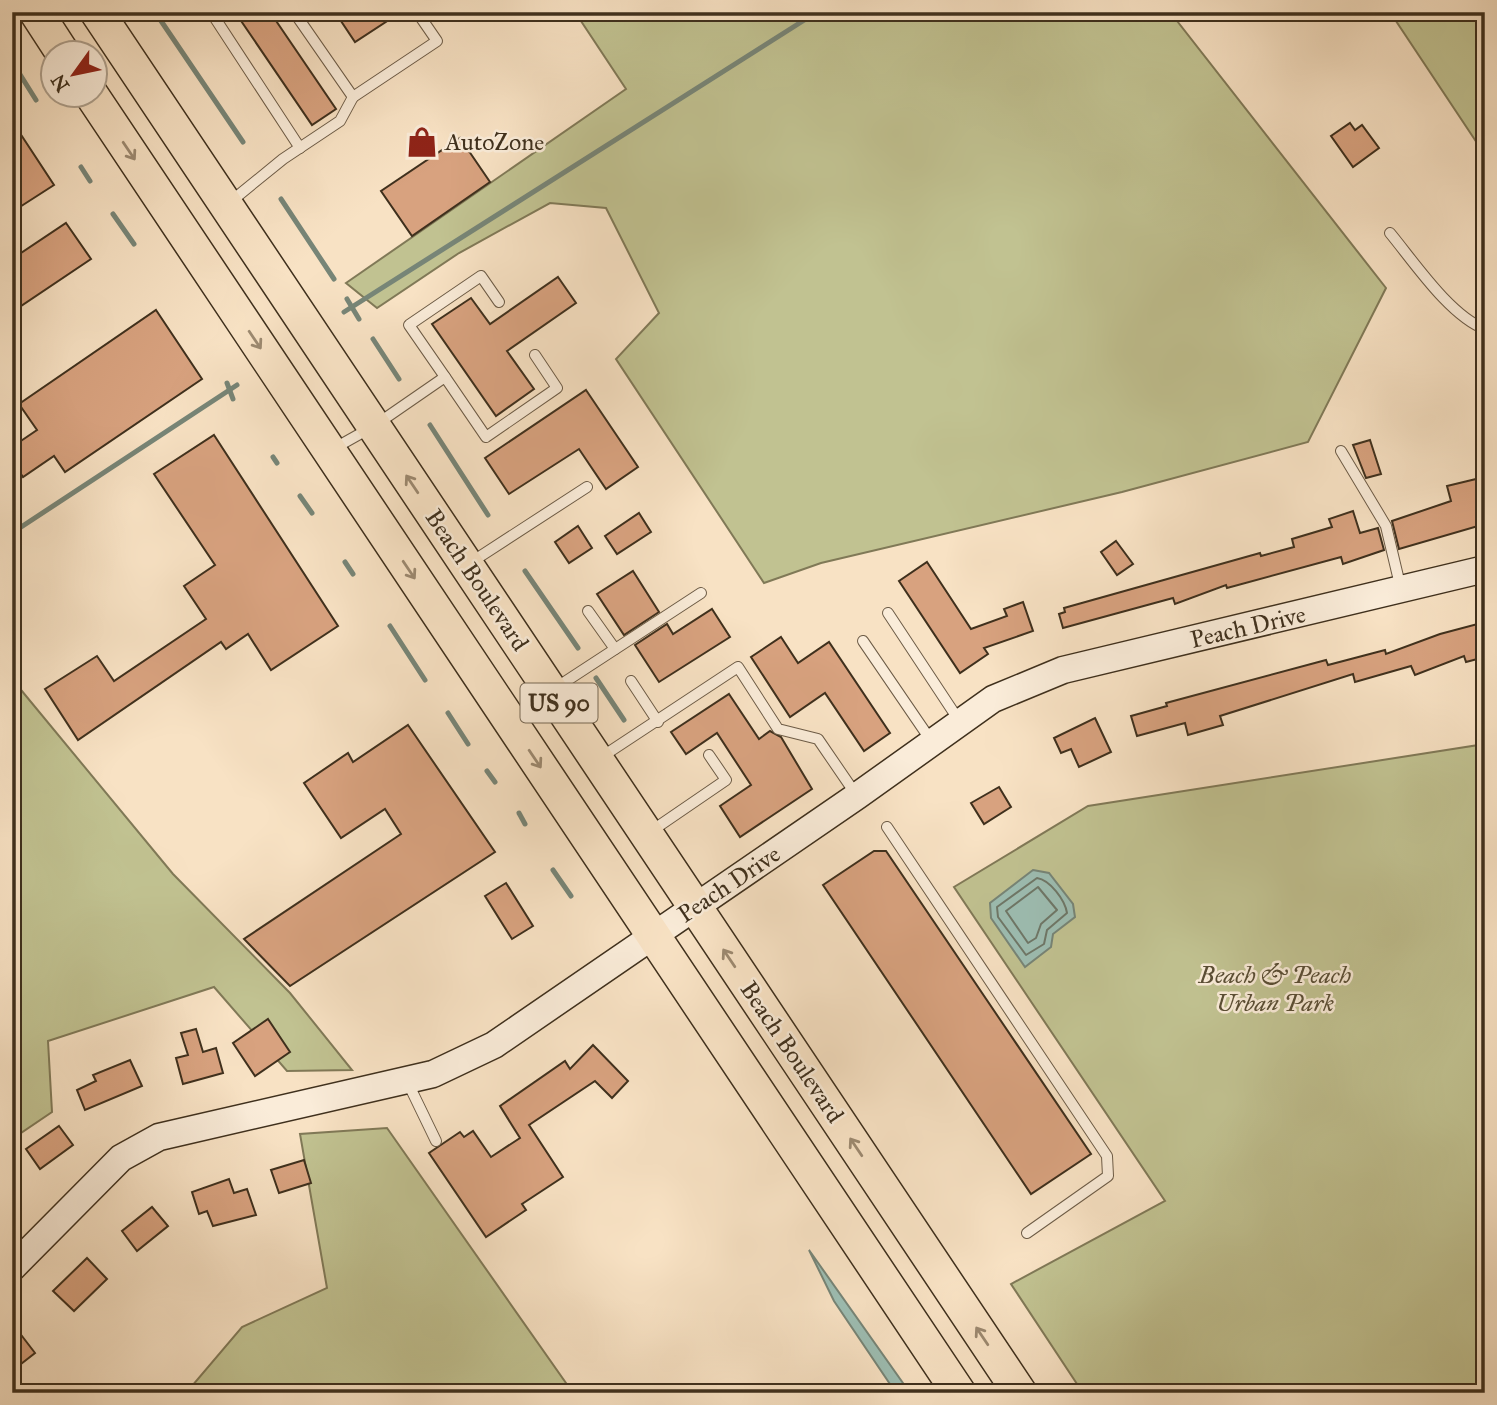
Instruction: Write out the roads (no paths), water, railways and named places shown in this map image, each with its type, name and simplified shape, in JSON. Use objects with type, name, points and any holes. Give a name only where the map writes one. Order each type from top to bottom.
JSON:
[{"type":"highway","points":[[36,12],[53,38]]},
{"type":"highway","name":"Beach Boulevard","points":[[97,12],[1020,1393]]},
{"type":"highway","name":"US 90","points":[[99,108],[958,1393]]},
{"type":"street","name":"Peach Drive","points":[[12,1268],[121,1158],[159,1137],[407,1081],[459,1064],[494,1045],[858,796],[993,699],[1044,676],[1485,569]]},
{"type":"lane","points":[[211,12],[300,148]]},
{"type":"lane","points":[[294,12],[353,97]]},
{"type":"lane","points":[[226,205],[340,121],[353,97],[437,41],[417,12]]},
{"type":"lane","points":[[1390,233],[1436,289],[1474,326],[1485,329]]},
{"type":"lane","points":[[499,302],[481,276],[409,325],[486,437],[557,388],[534,355]]},
{"type":"lane","points":[[330,451],[374,426],[445,377]]},
{"type":"lane","points":[[1341,451],[1386,526],[1401,589]]},
{"type":"lane","points":[[467,565],[587,487]]},
{"type":"lane","points":[[551,691],[701,593]]},
{"type":"lane","points":[[588,611],[615,649]]},
{"type":"lane","points":[[888,613],[960,723]]},
{"type":"lane","points":[[863,641],[932,743]]},
{"type":"lane","points":[[597,760],[738,667],[778,729],[818,739],[858,796]]},
{"type":"lane","points":[[631,681],[658,722]]},
{"type":"lane","points":[[647,834],[726,780],[709,755]]},
{"type":"lane","points":[[887,827],[1107,1156],[1108,1177],[1027,1233]]},
{"type":"lane","points":[[407,1081],[436,1141]]},
{"type":"water","points":[[1033,870],[1049,873],[1073,904],[1075,917],[1053,934],[1051,947],[1025,967],[991,918],[990,903]]},
{"type":"water","points":[[809,1250],[910,1393],[896,1393],[834,1301]]},
{"type":"waterway","points":[[155,12],[243,142]]},
{"type":"waterway","points":[[344,312],[817,12]]},
{"type":"waterway","points":[[16,68],[36,100]]},
{"type":"waterway","points":[[81,167],[90,181]]},
{"type":"waterway","points":[[281,199],[334,279]]},
{"type":"waterway","points":[[113,214],[134,244]]},
{"type":"waterway","points":[[347,299],[359,319]]},
{"type":"waterway","points":[[373,339],[399,379]]},
{"type":"waterway","points":[[227,383],[233,399]]},
{"type":"waterway","points":[[12,533],[237,385]]},
{"type":"waterway","points":[[430,425],[488,515]]},
{"type":"waterway","points":[[273,457],[277,463]]},
{"type":"waterway","points":[[300,496],[312,513]]},
{"type":"waterway","points":[[345,562],[353,574]]},
{"type":"waterway","points":[[525,571],[578,648]]},
{"type":"waterway","points":[[390,626],[425,680]]},
{"type":"waterway","points":[[596,678],[624,720]]},
{"type":"waterway","points":[[448,713],[468,744]]},
{"type":"waterway","points":[[487,771],[495,782]]},
{"type":"waterway","points":[[519,813],[525,824]]},
{"type":"waterway","points":[[553,870],[571,896]]},
{"type":"place","name":"AutoZone","points":[[422,142]]},
{"type":"park label","name":"Beach & Peach Urban Park","points":[[1275,989]]}]
